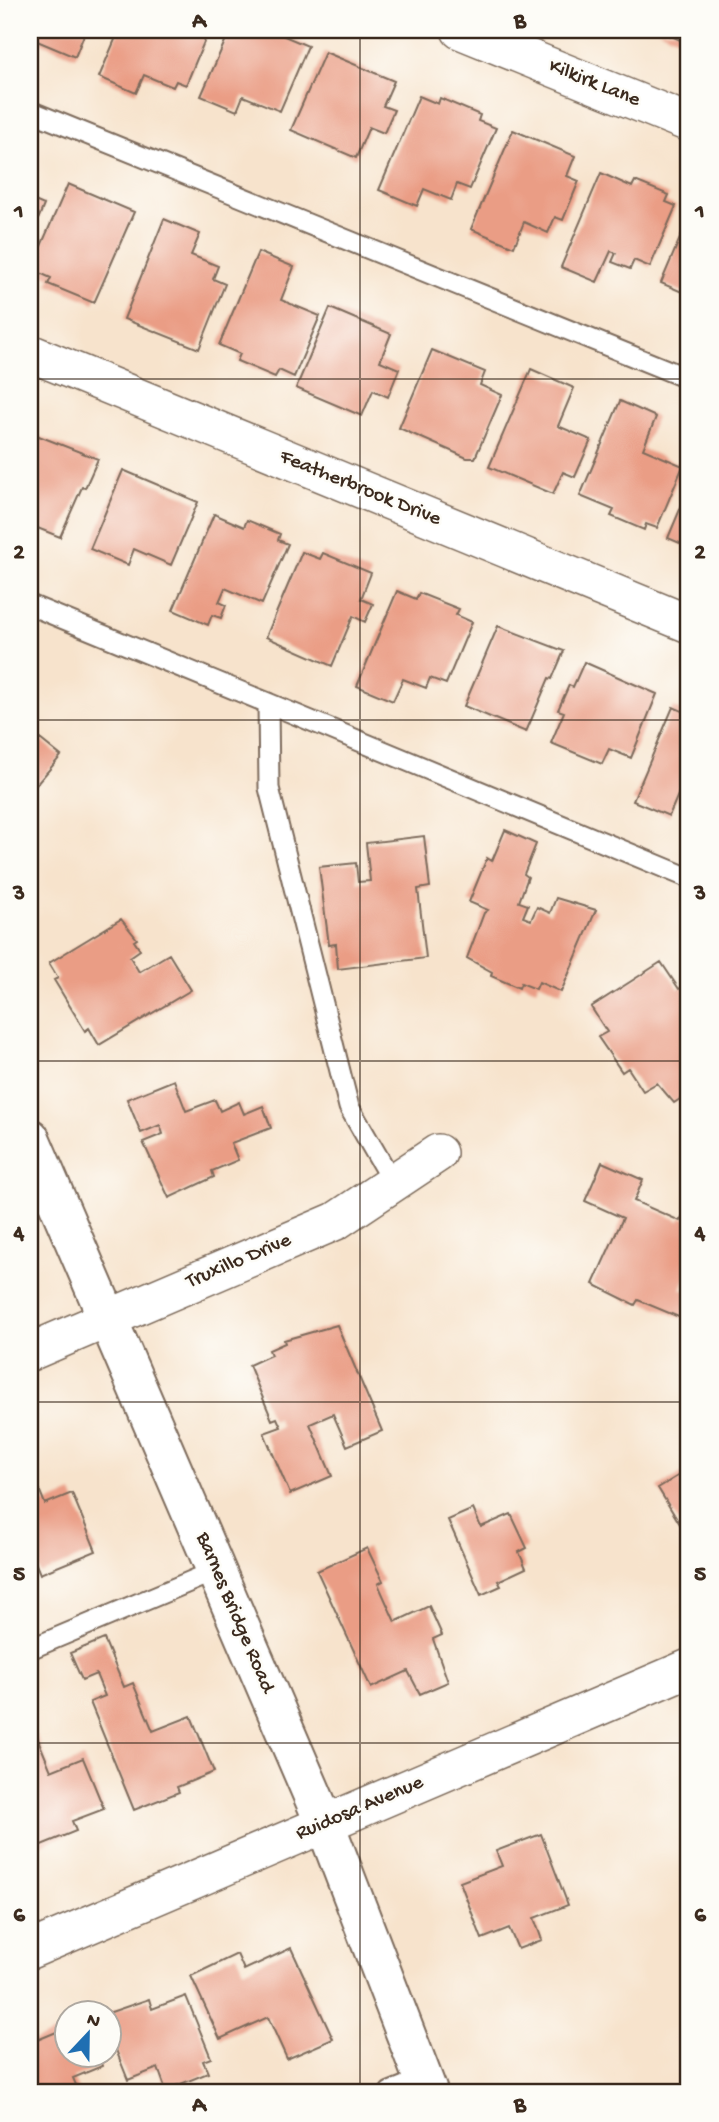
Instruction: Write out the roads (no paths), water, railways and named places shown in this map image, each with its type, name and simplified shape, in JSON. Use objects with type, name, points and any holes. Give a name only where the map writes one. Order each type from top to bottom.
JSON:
[{"type":"street","name":"Kilkirk Lane","points":[[460,30],[689,123]]},
{"type":"street","name":"Featherbrook Drive","points":[[30,353],[689,624]]},
{"type":"street","name":"Barnes Bridge Road","points":[[30,1138],[325,1824],[413,2088]]},
{"type":"street","name":"Truxillo Drive","points":[[30,1352],[336,1221],[438,1153]]},
{"type":"street","name":"Ruidosa Avenue","points":[[30,1950],[689,1668]]},
{"type":"lane","points":[[30,111],[689,379]]},
{"type":"lane","points":[[30,605],[689,878]]},
{"type":"lane","points":[[268,703],[269,788],[349,1107],[393,1183]]},
{"type":"lane","points":[[30,1649],[215,1571]]}]
